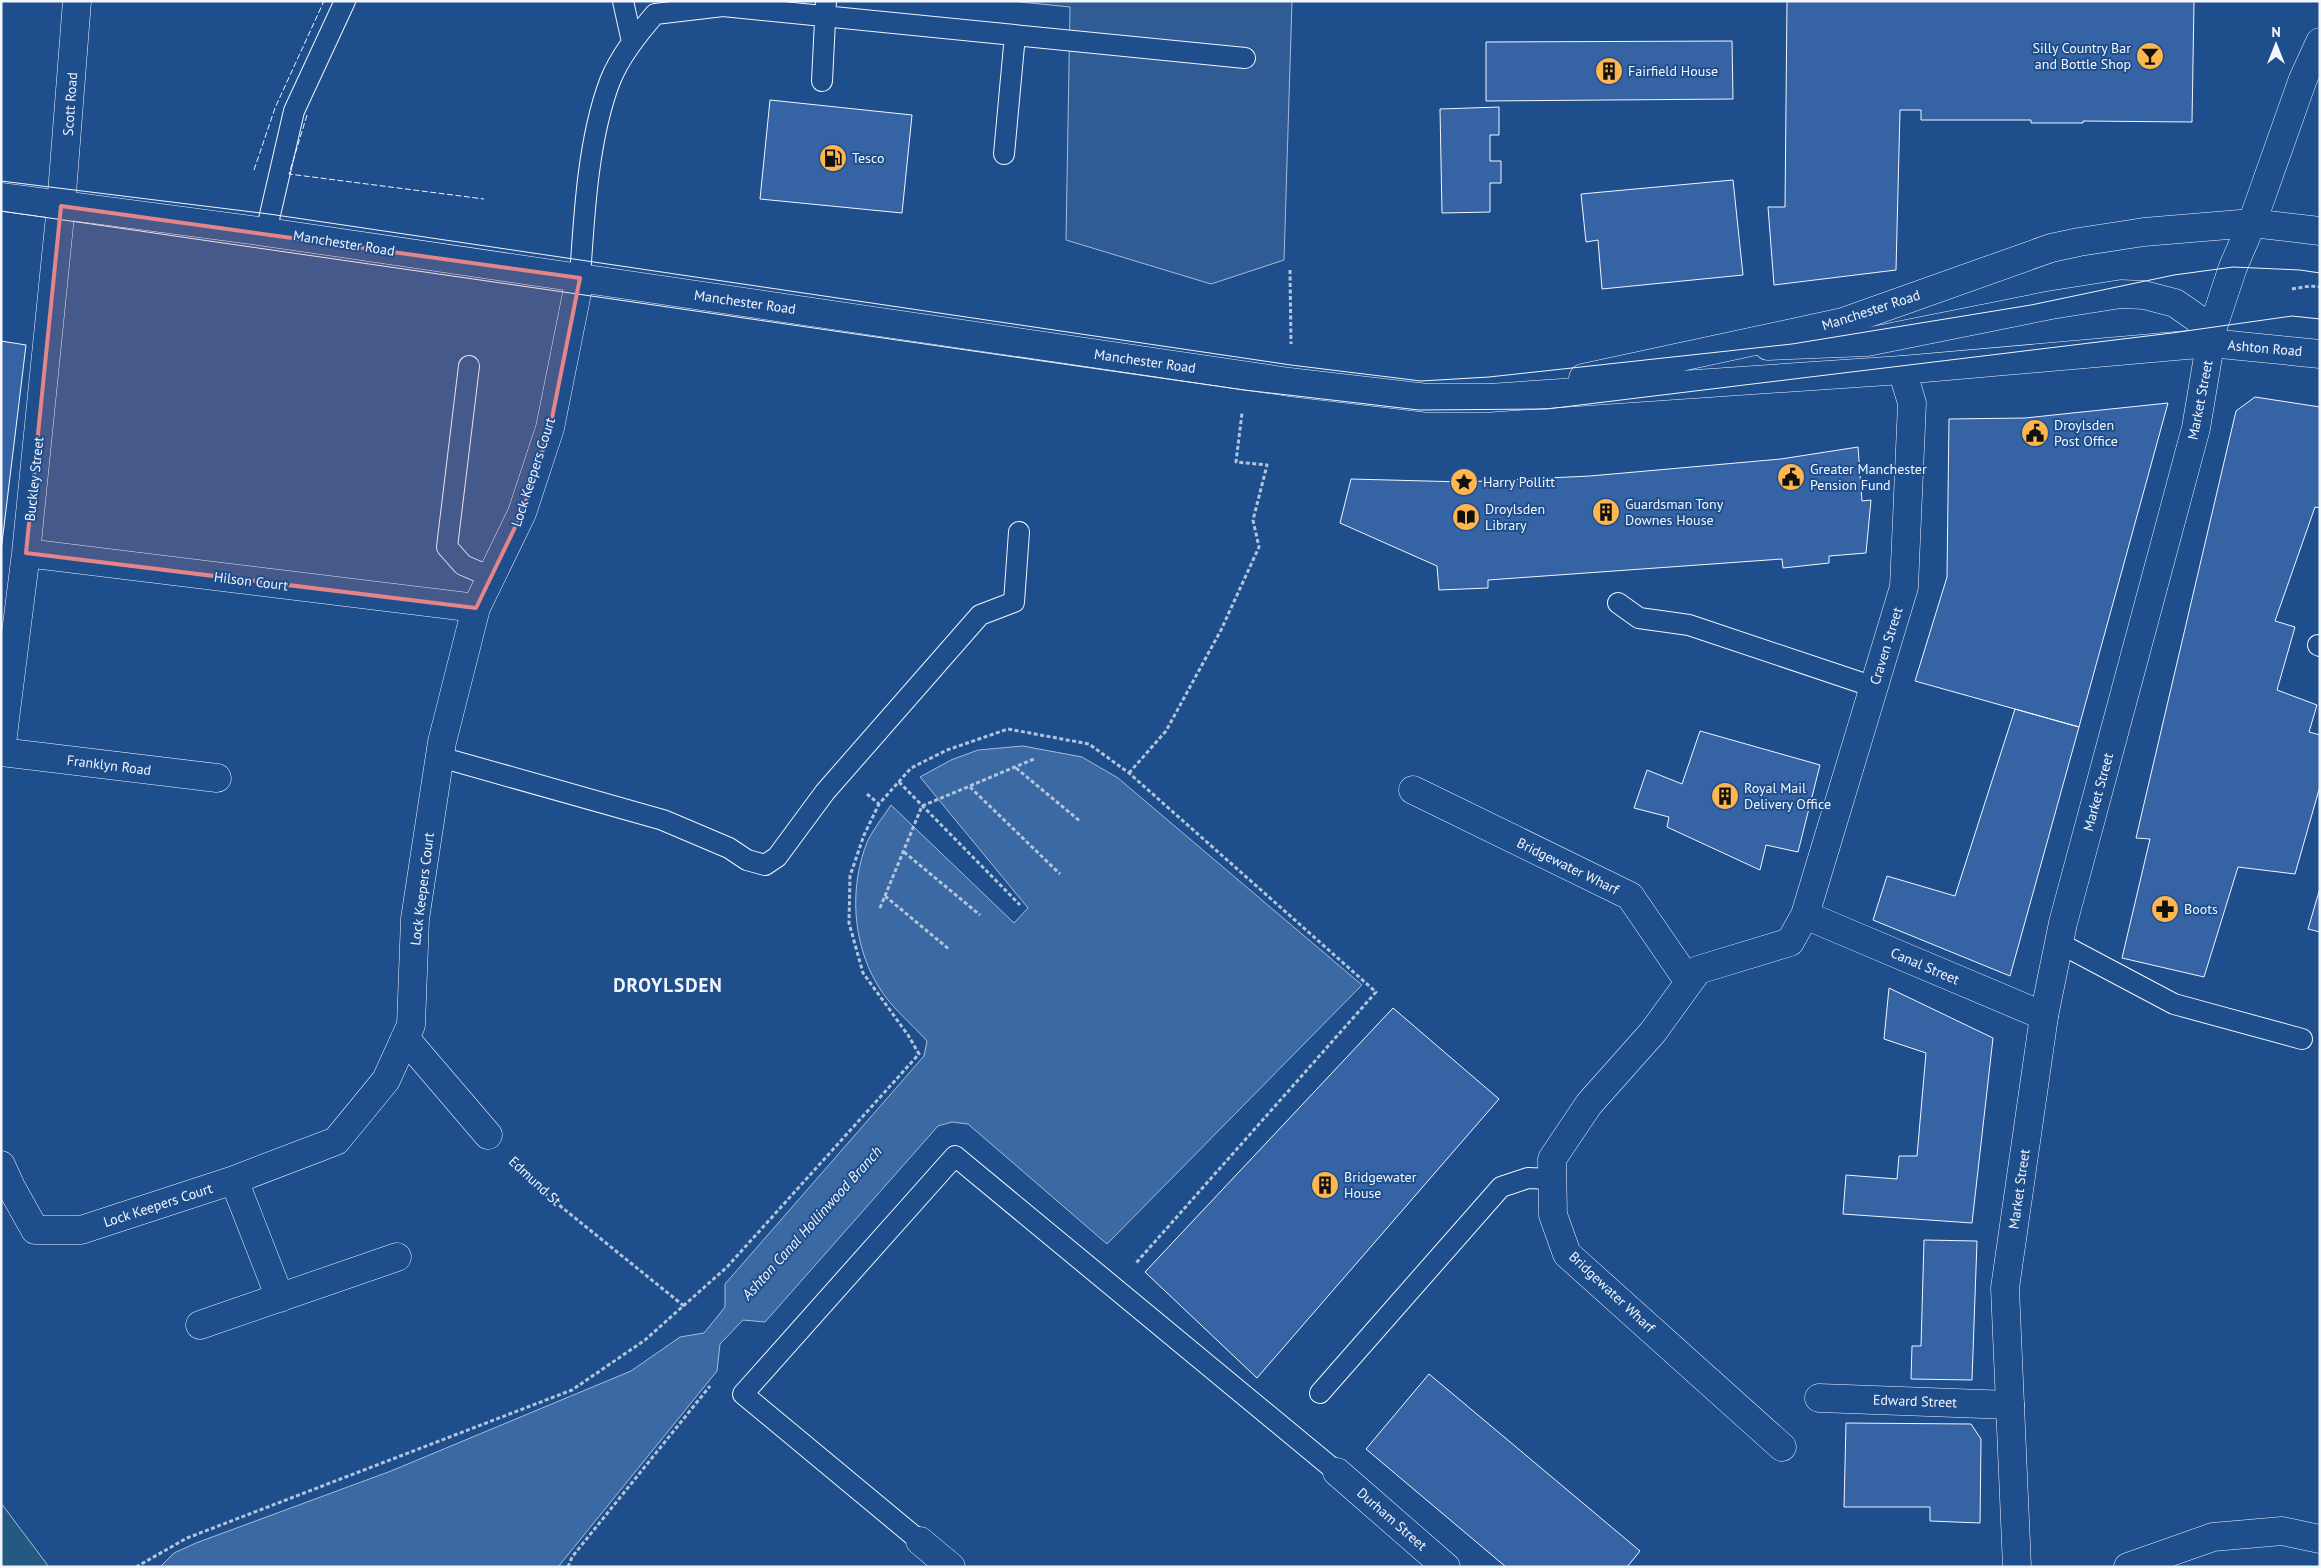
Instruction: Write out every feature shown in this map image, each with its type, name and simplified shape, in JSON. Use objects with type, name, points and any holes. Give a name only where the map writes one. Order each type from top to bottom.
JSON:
[{"type":"street","name":"Scott Road","points":[[61,206],[78,1]]},
{"type":"street","name":"Market Street","points":[[2017,1567],[2005,1288],[2044,1016],[2059,943],[2196,428],[2213,327],[2233,267],[2252,223],[2304,79],[2320,42]]},
{"type":"street","name":"Manchester Road","points":[[1,197],[266,232],[1245,376],[1427,398],[1489,398],[1902,370],[2210,344]]},
{"type":"street","name":"Buckley Street","points":[[1,751],[26,553],[61,206]]},
{"type":"street","name":"Manchester Road","points":[[1489,398],[1843,322],[2051,248],[2144,232],[2252,223]]},
{"type":"street","points":[[2252,223],[2320,231]]},
{"type":"street","name":"Lock Keepers Court","points":[[1,1166],[35,1230],[81,1230],[234,1180],[336,1141],[386,1080],[411,1025],[415,919],[440,757],[476,608],[522,513],[550,428],[580,278]]},
{"type":"street","points":[[1726,347],[1867,342],[2121,294],[2161,298],[2180,306],[2198,319],[2205,329],[2210,344]]},
{"type":"street","name":"Ashton Road","points":[[2210,344],[2320,354]]},
{"type":"street","name":"Craven Street","points":[[1805,915],[1904,587],[1912,403],[1902,370]]},
{"type":"street","name":"Hilson Court","points":[[26,553],[476,608]]},
{"type":"street","name":"Franklyn Road","points":[[1,751],[216,778]]},
{"type":"street","name":"Bridgewater Wharf","points":[[1413,790],[1630,896],[1689,982]]},
{"type":"street","name":"Bridgewater Wharf","points":[[1782,1448],[1567,1254],[1553,1215],[1552,1159],[1589,1104],[1653,1032],[1698,970],[1790,942],[1805,915]]},
{"type":"street","name":"Canal Street","points":[[1805,915],[2044,1016]]},
{"type":"street","points":[[405,1038],[488,1134]]},
{"type":"street","points":[[234,1180],[280,1298]]},
{"type":"street","points":[[200,1325],[397,1257]]},
{"type":"street","name":"Edward Street","points":[[1819,1398],[2010,1405]]},
{"type":"street","name":"Durham Street","points":[[1337,1472],[1446,1567]]},
{"type":"street","points":[[2128,1567],[2213,1537],[2282,1531],[2320,1539]]},
{"type":"street","points":[[920,1541],[951,1567]]},
{"type":"lane","points":[[266,232],[294,111],[345,1]]},
{"type":"lane","points":[[623,1],[632,42]]},
{"type":"lane","points":[[580,278],[585,213],[595,137],[610,80],[632,42],[655,14],[723,6],[826,9],[1015,35],[1245,58]]},
{"type":"lane","points":[[822,81],[826,9]]},
{"type":"lane","points":[[1004,154],[1015,35]]},
{"type":"lane","points":[[469,366],[447,547],[463,565],[491,577]]},
{"type":"lane","points":[[440,757],[663,820],[729,848],[747,860],[765,866],[777,857],[824,792],[980,616],[1014,602],[1019,532]]},
{"type":"lane","points":[[1618,603],[1639,618],[1688,625],[1874,687]]},
{"type":"lane","points":[[2059,943],[2174,1004],[2302,1040]]},
{"type":"lane","points":[[920,1541],[742,1394],[955,1156],[1337,1472]]},
{"type":"lane","points":[[1320,1393],[1500,1187],[1528,1178],[1552,1179]]},
{"type":"path","points":[[1289,382],[1290,270]]},
{"type":"path","points":[[2292,289],[2310,286],[2320,287]]},
{"type":"path","points":[[1129,773],[1166,731],[1221,630],[1259,548],[1253,520],[1267,465],[1236,462],[1245,376]]},
{"type":"path","points":[[136,1567],[187,1538],[572,1390],[645,1340],[727,1267],[919,1054],[908,1035],[863,973],[849,922],[850,876],[864,835],[880,804],[911,768],[947,750],[1008,730],[1089,744],[1129,773],[1376,992],[1136,1263]]},
{"type":"path","points":[[880,908],[922,806],[1034,760]]},
{"type":"path","points":[[1016,768],[1080,822]]},
{"type":"path","points":[[899,782],[1020,905]]},
{"type":"path","points":[[970,786],[1060,874]]},
{"type":"path","points":[[904,852],[980,915]]},
{"type":"path","points":[[885,896],[950,950]]},
{"type":"path","name":"Edmund St","points":[[488,1134],[533,1184],[684,1306]]},
{"type":"highlighted area","points":[[61,206],[580,278],[550,428],[522,513],[476,608],[26,553]]},
{"type":"shaded area","points":[[1011,1],[1292,1],[1284,260],[1211,284],[1066,240],[1070,7]]},
{"type":"shaded area","points":[[1,1503],[49,1567],[1,1567]]},
{"type":"water","name":"Ashton Canal Hollinwood Branch","points":[[1023,746],[1082,757],[1118,778],[1362,985],[1107,1244],[968,1124],[952,1122],[938,1126],[765,1322],[743,1320],[720,1344],[717,1371],[558,1567],[160,1567],[174,1553],[196,1543],[391,1471],[631,1371],[680,1337],[704,1333],[725,1307],[725,1284],[924,1056],[927,1041],[882,992],[862,950],[858,932],[856,894],[862,857],[870,836],[891,805],[1014,923],[1028,908],[920,777],[951,760],[978,750]]},
{"type":"building","points":[[1787,1],[2194,1],[2192,122],[2083,121],[2083,123],[2031,123],[2031,120],[1921,120],[1921,110],[1900,110],[1896,270],[1774,285],[1768,207],[1785,207]]},
{"type":"building","name":"Fairfield House","points":[[1732,41],[1733,99],[1486,101],[1486,42]]},
{"type":"building","points":[[770,100],[912,115],[902,213],[760,199]]},
{"type":"building","points":[[1499,107],[1499,135],[1490,135],[1490,161],[1501,161],[1501,183],[1490,183],[1490,212],[1442,213],[1440,109]]},
{"type":"building","points":[[1733,180],[1743,275],[1602,289],[1598,240],[1586,242],[1581,194]]},
{"type":"building","points":[[1,341],[26,345],[1,551]]},
{"type":"building","points":[[2255,397],[2320,407],[2320,508],[2315,507],[2275,621],[2295,627],[2277,690],[2317,705],[2309,732],[2320,735],[2320,786],[2295,874],[2238,867],[2204,977],[2122,958],[2150,839],[2136,838],[2236,411]]},
{"type":"building","points":[[2168,403],[2079,727],[1915,681],[1947,577],[1949,419],[2025,418]]},
{"type":"building","name":"Guardsman Tony Downes House","points":[[1858,447],[1862,501],[1871,500],[1866,553],[1829,556],[1829,563],[1783,568],[1782,559],[1488,580],[1488,588],[1439,590],[1437,566],[1340,523],[1351,479],[1464,482],[1590,476],[1781,459]]},
{"type":"building","points":[[2015,709],[2079,727],[2010,976],[1873,920],[1887,876],[1955,896]]},
{"type":"building","name":"Royal Mail Delivery Office","points":[[1700,731],[1820,765],[1798,852],[1766,845],[1760,870],[1667,827],[1669,817],[1634,808],[1647,770],[1682,784]]},
{"type":"building","points":[[2320,888],[2320,932],[2308,929]]},
{"type":"building","points":[[1889,988],[1993,1038],[1972,1223],[1843,1214],[1846,1175],[1897,1179],[1899,1156],[1917,1156],[1926,1053],[1884,1039]]},
{"type":"building","name":"Bridgewater House","points":[[1393,1008],[1499,1099],[1257,1378],[1145,1272]]},
{"type":"building","points":[[1924,1240],[1977,1241],[1972,1380],[1911,1379],[1912,1346],[1921,1346]]},
{"type":"building","points":[[1429,1374],[1640,1551],[1627,1567],[1506,1567],[1366,1449]]},
{"type":"building","points":[[1846,1423],[1971,1424],[1981,1439],[1980,1523],[1930,1521],[1930,1507],[1844,1507]]},
{"type":"tram line","points":[[1,181],[269,214],[1291,365],[1421,381],[1489,377],[1792,344],[2031,305],[2174,275],[2233,267],[2300,270],[2320,273]]},
{"type":"tram line","points":[[1,211],[1244,390],[1419,410],[1547,409],[2172,333],[2292,316],[2320,319]]},
{"type":"fence","points":[[254,170],[275,108],[324,1]]},
{"type":"fence","points":[[307,115],[289,174],[484,199]]},
{"type":"place","name":"Silly Country Bar and Bottle Shop","points":[[2150,56]]},
{"type":"place","name":"Fairfield House","points":[[1609,71]]},
{"type":"place","name":"Tesco","points":[[833,158]]},
{"type":"place","name":"Droylsden Post Office","points":[[2035,433]]},
{"type":"place","name":"Greater Manchester Pension Fund","points":[[1791,477]]},
{"type":"place","name":"Harry Pollitt","points":[[1464,482]]},
{"type":"place","name":"Guardsman Tony Downes House","points":[[1606,512]]},
{"type":"place","name":"Droylsden Library","points":[[1466,517]]},
{"type":"place","name":"Royal Mail Delivery Office","points":[[1725,796]]},
{"type":"place","name":"Boots","points":[[2165,909]]},
{"type":"place","name":"Bridgewater House","points":[[1325,1185]]},
{"type":"district","name":"DROYLSDEN","points":[[668,985]]}]
